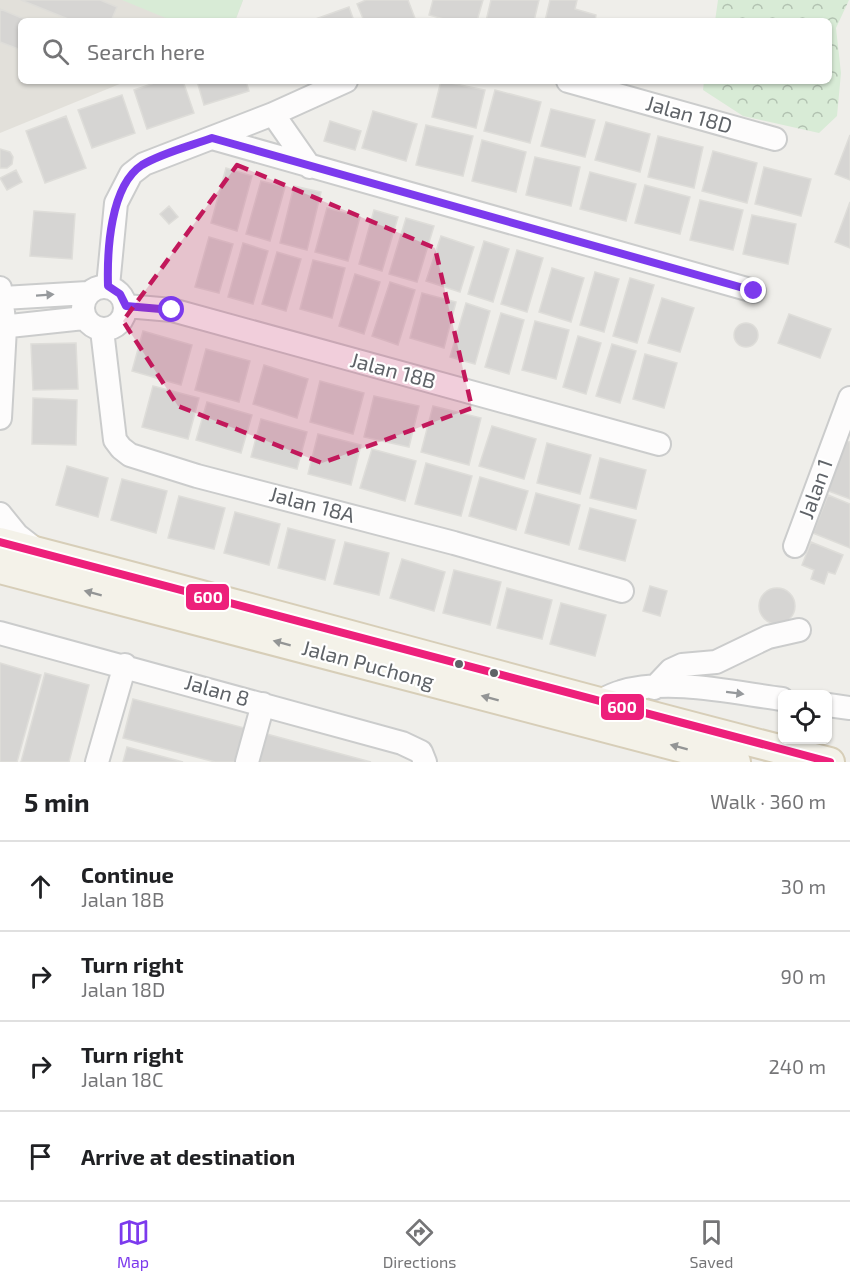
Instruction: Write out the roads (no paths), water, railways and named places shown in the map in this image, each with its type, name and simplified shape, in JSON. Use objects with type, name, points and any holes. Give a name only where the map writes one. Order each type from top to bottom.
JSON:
[{"type":"main road","name":"Jalan Puchong","points":[[0,542],[451,661],[596,703],[830,762]]},
{"type":"main road","name":"Jalan Puchong","points":[[0,569],[736,762]]},
{"type":"street","points":[[93,324],[82,305],[98,290],[116,203],[123,185],[131,174],[144,164],[273,114],[339,84]]},
{"type":"street","name":"Jalan 18D","points":[[579,84],[775,139]]},
{"type":"street","points":[[273,114],[310,167]]},
{"type":"street","points":[[212,138],[754,291]]},
{"type":"street","points":[[0,418],[2,293],[98,290],[120,294],[126,306],[123,318],[114,327],[93,324],[2,327]]},
{"type":"street","name":"Jalan 18B","points":[[126,306],[172,310],[659,444]]},
{"type":"street","name":"Jalan 18A","points":[[93,324],[115,440],[130,455],[622,591]]},
{"type":"street","name":"Jalan 1","points":[[795,546],[850,398]]},
{"type":"street","points":[[0,514],[17,535],[41,553]]},
{"type":"street","points":[[654,688],[671,669],[682,665],[716,662],[768,637],[799,630]]},
{"type":"street","name":"Jalan 8","points":[[0,633],[125,665],[411,746],[421,752],[425,762]]},
{"type":"street","points":[[97,762],[125,665]]},
{"type":"street","points":[[596,703],[622,691],[684,687],[778,698]]},
{"type":"street","points":[[247,762],[263,704]]},
{"type":"street","points":[[832,706],[850,708]]}]
